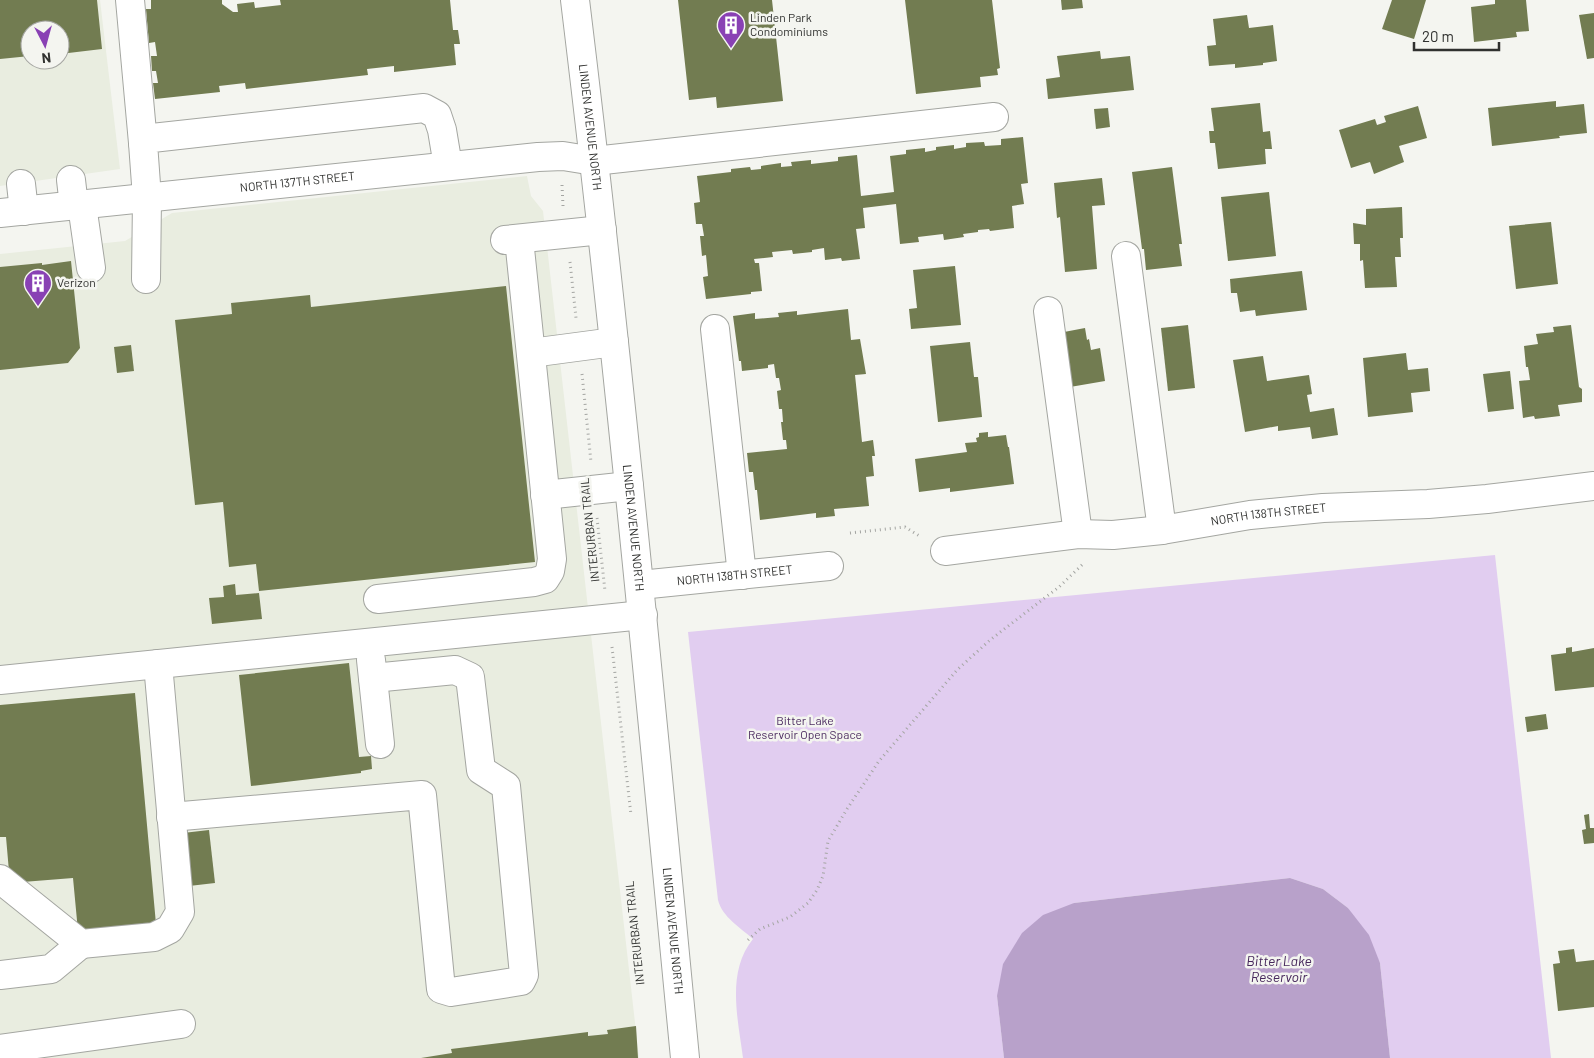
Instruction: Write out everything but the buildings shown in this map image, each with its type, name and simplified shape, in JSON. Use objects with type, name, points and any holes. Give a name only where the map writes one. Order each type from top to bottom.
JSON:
[{"type":"street","points":[[130,0],[148,198],[146,279]]},
{"type":"street","name":"LINDEN AVENUE NORTH","points":[[576,0],[630,486],[684,1058]]},
{"type":"street","points":[[143,143],[152,138],[424,108],[437,115],[442,130],[448,166]]},
{"type":"street","name":"NORTH 137TH STREET","points":[[12,212],[76,197],[148,198],[538,157],[563,156],[594,161],[994,117]]},
{"type":"street","points":[[12,212],[21,184]]},
{"type":"street","points":[[76,197],[91,268]]},
{"type":"street","points":[[378,599],[534,582],[545,579],[550,570],[552,559],[531,353],[512,240],[602,230]]},
{"type":"street","points":[[1126,256],[1162,530]]},
{"type":"street","points":[[1048,311],[1078,534]]},
{"type":"street","points":[[715,330],[742,575]]},
{"type":"street","points":[[531,353],[614,342]]},
{"type":"street","points":[[545,495],[630,486]]},
{"type":"street","name":"NORTH 138TH STREET","points":[[945,550],[1078,534],[1114,535],[1162,530],[1250,515],[1323,508],[1478,500],[1594,486]]},
{"type":"street","name":"NORTH 138TH STREET","points":[[640,586],[829,566]]},
{"type":"street","points":[[0,680],[643,615]]},
{"type":"street","points":[[368,644],[380,744]]},
{"type":"street","points":[[0,975],[51,969],[81,944],[154,937],[170,929],[180,912],[158,664]]},
{"type":"street","points":[[171,817],[422,795],[441,989],[452,992],[521,981],[524,975],[506,786],[481,770],[470,677],[455,670],[373,678]]},
{"type":"street","points":[[0,879],[81,944]]},
{"type":"street","points":[[0,1049],[181,1024]]},
{"type":"path","name":"INTERURBAN TRAIL","points":[[563,156],[562,186],[566,234],[632,824]]},
{"type":"path","points":[[850,533],[905,528],[945,550]]},
{"type":"path","points":[[748,940],[760,929],[790,917],[808,903],[817,890],[823,876],[828,841],[847,809],[879,761],[956,670],[990,640],[1059,587],[1114,535]]},
{"type":"shaded area","points":[[0,0],[100,0],[120,169],[0,186]]},
{"type":"shaded area","points":[[527,176],[531,196],[543,211],[639,1058],[0,1058],[0,254],[125,241],[172,213]]},
{"type":"green space","name":"Bitter Lake Reservoir Open Space","points":[[1495,555],[1551,1058],[1390,1058],[1380,963],[1348,908],[1323,889],[1290,878],[1074,903],[997,996],[1004,1058],[743,1058],[737,1012],[737,981],[739,966],[753,939],[723,912],[718,900],[688,632]]},
{"type":"water","name":"Bitter Lake Reservoir","points":[[1290,878],[1323,889],[1348,908],[1369,935],[1380,963],[1390,1058],[1004,1058],[997,996],[1003,964],[1022,933],[1043,915],[1074,903]]},
{"type":"place","name":"Linden Park Condominiums","points":[[731,49]]},
{"type":"place","name":"Verizon","points":[[38,307]]}]
